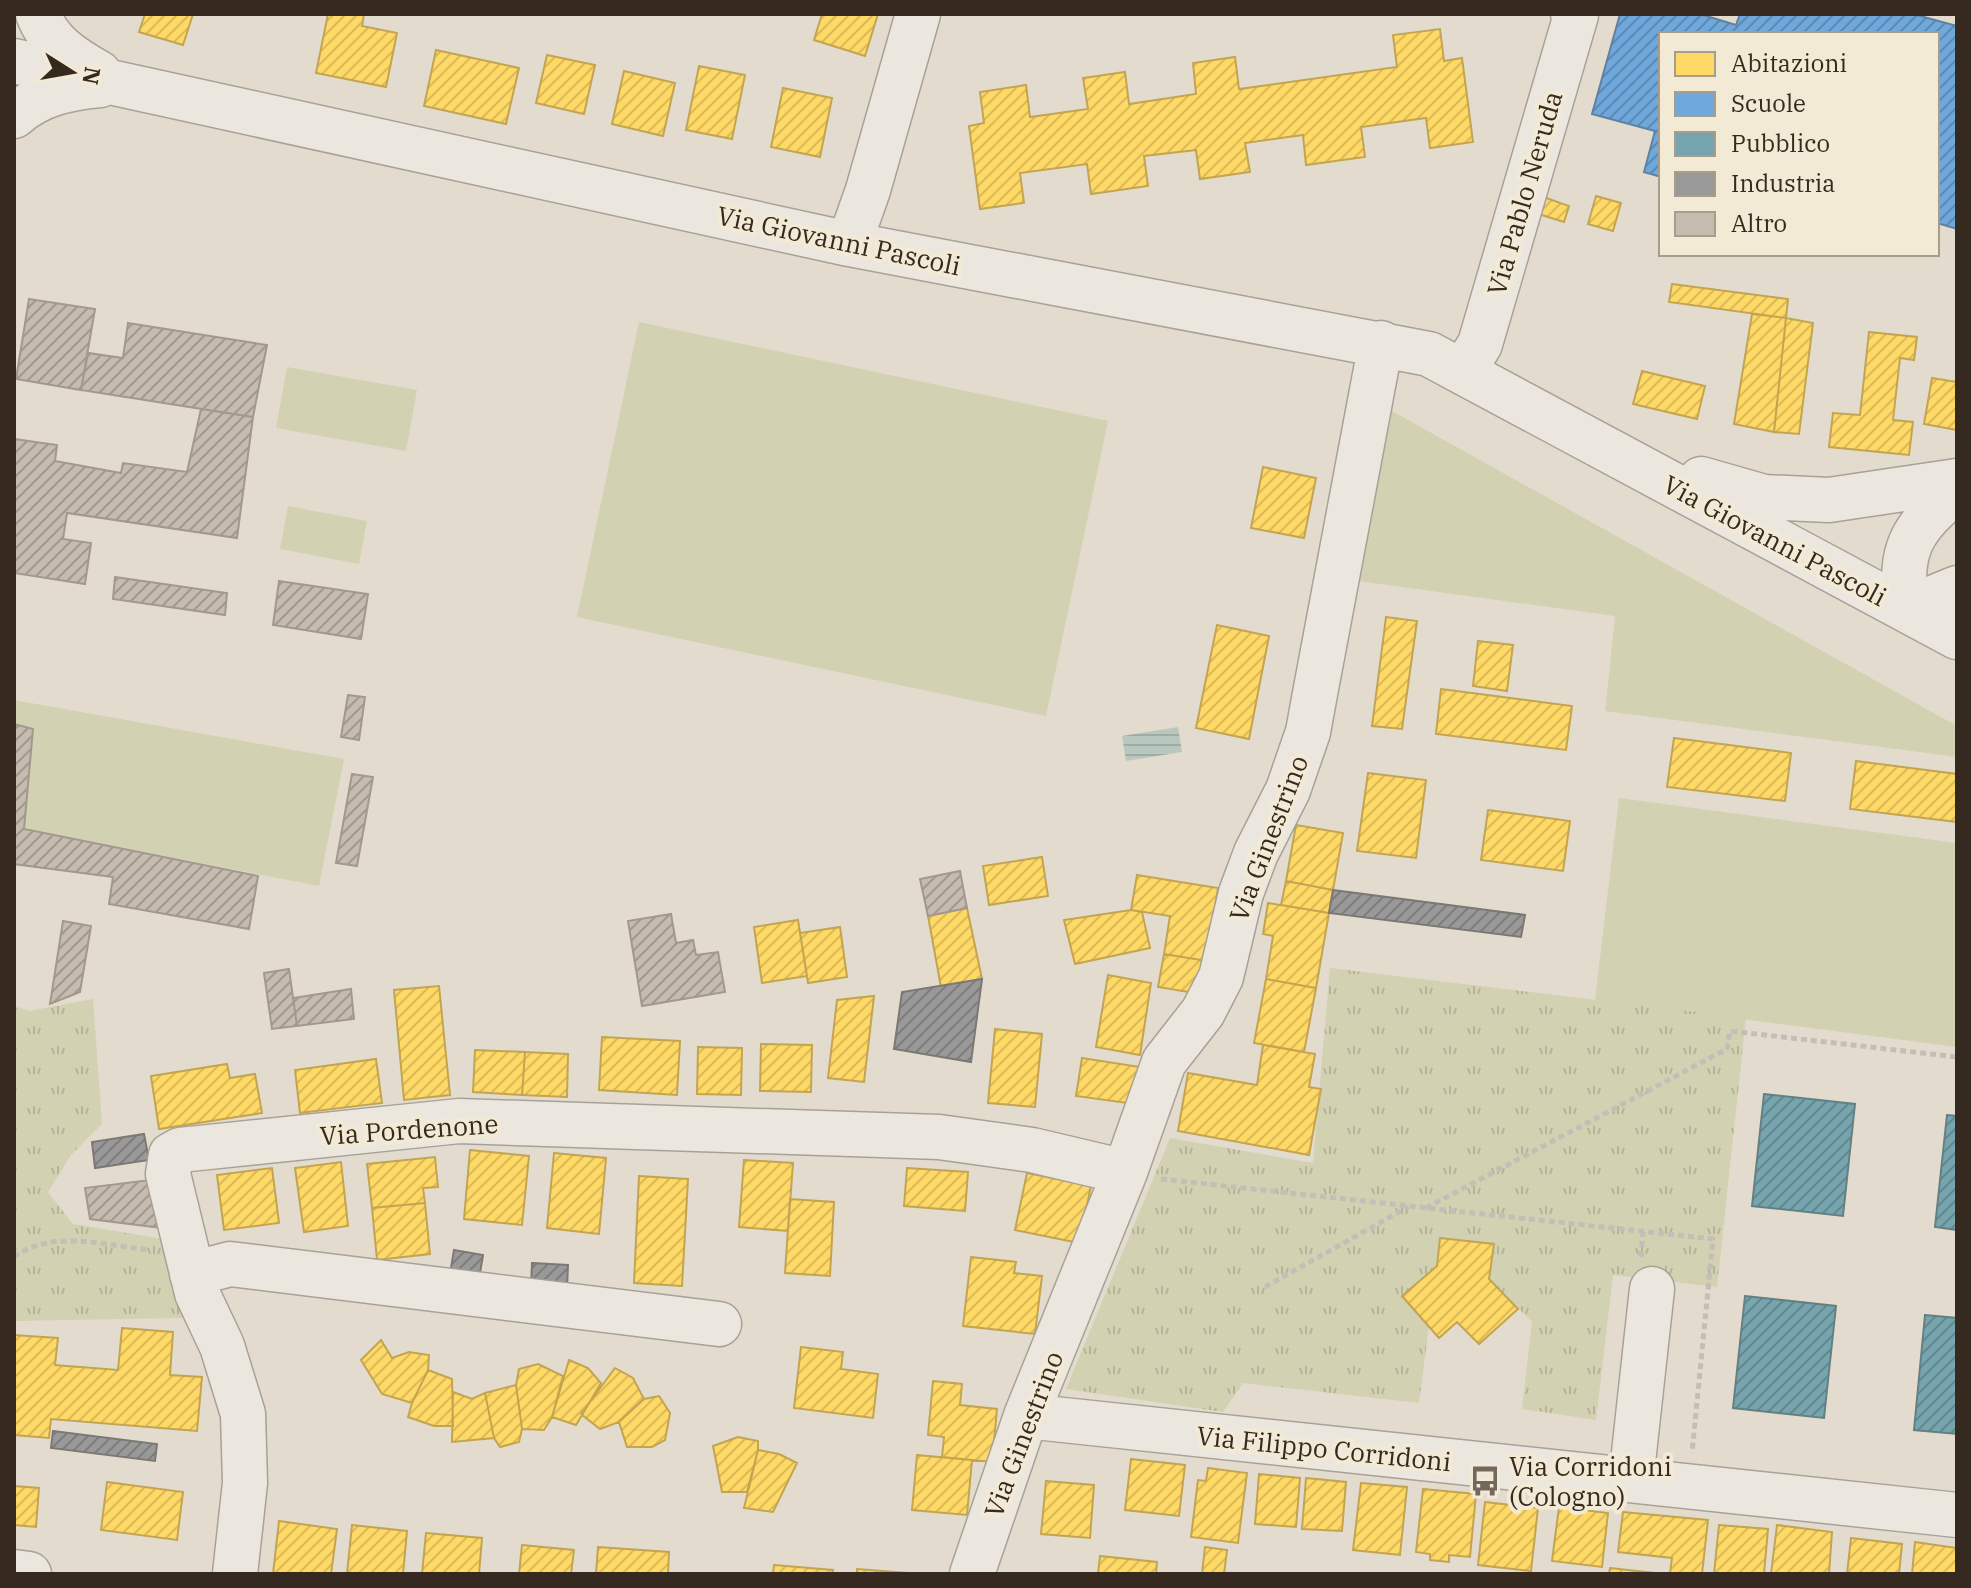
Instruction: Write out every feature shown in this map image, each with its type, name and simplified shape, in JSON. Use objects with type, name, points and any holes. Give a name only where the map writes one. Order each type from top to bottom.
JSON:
[{"type":"street","points":[[38,14],[53,40],[71,57],[118,83]]},
{"type":"street","points":[[849,244],[868,190],[918,14]]},
{"type":"street","name":"Via Pablo Neruda","points":[[1463,372],[1480,344],[1575,14]]},
{"type":"street","name":"Via Giovanni Pascoli","points":[[14,61],[849,244],[1429,354],[1957,637]]},
{"type":"street","points":[[14,116],[32,103],[66,89],[118,83]]},
{"type":"street","name":"Via Ginestrino","points":[[972,1574],[1026,1416],[1125,1172],[1164,1062],[1203,1012],[1221,977],[1241,893],[1256,853],[1288,790],[1302,751],[1381,343]]},
{"type":"street","name":"Via Giovanni Pascoli","points":[[1644,470],[1711,480],[1764,497],[1796,500],[1829,500],[1957,481]]},
{"type":"street","name":"Via Giovanni Pascoli","points":[[1906,609],[1902,574],[1911,540],[1934,510],[1957,490]]},
{"type":"street","name":"Via Giovanni Pascoli","points":[[1906,609],[1957,588]]},
{"type":"street","name":"Via Pordenone","points":[[235,1574],[245,1483],[243,1414],[222,1346],[197,1293],[168,1174],[171,1155],[190,1148],[459,1121],[939,1137],[1032,1150],[1125,1172]]},
{"type":"street","points":[[190,1264],[230,1264],[719,1324]]},
{"type":"street","points":[[1631,1480],[1652,1289]]},
{"type":"street","name":"Via Filippo Corridoni","points":[[1026,1416],[1957,1515]]},
{"type":"street","points":[[14,1572],[29,1574]]},
{"type":"path","points":[[1425,1208],[1727,1049],[1730,1031],[1957,1057]]},
{"type":"path","points":[[1125,1172],[1153,1179],[1713,1239],[1689,1486]]},
{"type":"path","points":[[1265,1287],[1409,1207]]},
{"type":"path","points":[[14,1257],[32,1246],[68,1240],[190,1264]]},
{"type":"green space","points":[[639,322],[1108,421],[1046,716],[577,617]]},
{"type":"green space","points":[[287,367],[417,390],[406,451],[276,428]]},
{"type":"green space","points":[[1392,411],[1957,726],[1957,757],[1605,711],[1615,616],[1358,581]]},
{"type":"green space","points":[[288,506],[367,521],[359,564],[280,549]]},
{"type":"green space","points":[[14,700],[344,759],[319,886],[24,829],[33,729],[14,724]]},
{"type":"green space","points":[[1619,798],[1957,843],[1957,1047],[1595,1000]]},
{"type":"green space","points":[[1330,968],[1746,1018],[1717,1287],[1613,1275],[1596,1420],[1522,1409],[1532,1322],[1489,1279],[1494,1245],[1441,1238],[1437,1266],[1402,1296],[1429,1326],[1419,1403],[1243,1383],[1223,1412],[1066,1389],[1170,1138],[1313,1163]]},
{"type":"green space","points":[[93,999],[102,1124],[71,1155],[48,1192],[73,1224],[164,1239],[184,1318],[14,1321],[14,1006],[29,1011]]},
{"type":"shaded area","points":[[1178,727],[1182,752],[1126,761],[1122,736]]},
{"type":"building: Abitazioni","points":[[145,14],[193,14],[183,45],[139,32]]},
{"type":"building: Abitazioni","points":[[328,14],[364,14],[362,26],[397,33],[386,87],[316,73]]},
{"type":"building: Abitazioni","points":[[822,14],[878,14],[865,56],[814,40]]},
{"type":"building: Abitazioni","points":[[1440,29],[1444,61],[1462,58],[1473,142],[1430,148],[1426,118],[1361,127],[1365,157],[1306,165],[1303,135],[1245,143],[1250,172],[1200,179],[1196,150],[1144,156],[1148,186],[1091,194],[1087,164],[1020,173],[1024,203],[980,209],[969,126],[984,123],[980,92],[1026,85],[1030,117],[1088,109],[1083,78],[1125,72],[1129,104],[1196,94],[1193,63],[1235,57],[1239,89],[1397,67],[1393,35]]},
{"type":"building: Abitazioni","points":[[436,50],[519,68],[506,124],[424,106]]},
{"type":"building: Abitazioni","points":[[547,55],[595,65],[584,114],[536,103]]},
{"type":"building: Abitazioni","points":[[699,66],[745,75],[732,139],[686,130]]},
{"type":"building: Abitazioni","points":[[624,71],[675,83],[663,136],[612,124]]},
{"type":"building: Abitazioni","points":[[783,88],[832,98],[820,157],[771,147]]},
{"type":"building: Abitazioni","points":[[1538,195],[1569,206],[1564,222],[1532,212]]},
{"type":"building: Abitazioni","points":[[1596,196],[1621,203],[1613,231],[1588,224]]},
{"type":"building: Abitazioni","points":[[1672,284],[1788,299],[1786,318],[1669,302]]},
{"type":"building: Abitazioni","points":[[1752,314],[1786,318],[1774,432],[1734,424]]},
{"type":"building: Abitazioni","points":[[1786,318],[1813,323],[1799,434],[1774,432]]},
{"type":"building: Abitazioni","points":[[1869,332],[1917,337],[1914,360],[1900,358],[1893,420],[1913,422],[1909,455],[1829,447],[1833,413],[1860,415]]},
{"type":"building: Abitazioni","points":[[1642,371],[1705,386],[1697,419],[1633,404]]},
{"type":"building: Abitazioni","points":[[1932,378],[1957,382],[1957,430],[1924,424]]},
{"type":"building: Abitazioni","points":[[1263,467],[1316,478],[1304,538],[1251,528]]},
{"type":"building: Abitazioni","points":[[1386,617],[1417,621],[1402,729],[1372,726]]},
{"type":"building: Abitazioni","points":[[1217,625],[1269,636],[1249,739],[1196,728]]},
{"type":"building: Abitazioni","points":[[1478,641],[1513,645],[1507,691],[1473,686]]},
{"type":"building: Abitazioni","points":[[1441,689],[1572,706],[1566,750],[1436,734]]},
{"type":"building: Abitazioni","points":[[1674,738],[1791,753],[1785,801],[1667,787]]},
{"type":"building: Abitazioni","points":[[1856,761],[1957,774],[1957,822],[1850,809]]},
{"type":"building: Abitazioni","points":[[1368,773],[1426,780],[1416,858],[1357,851]]},
{"type":"building: Abitazioni","points":[[1488,810],[1570,821],[1563,871],[1481,860]]},
{"type":"building: Abitazioni","points":[[1296,825],[1343,833],[1333,890],[1286,881]]},
{"type":"building: Abitazioni","points":[[1042,857],[1048,896],[989,905],[983,866]]},
{"type":"building: Abitazioni","points":[[1137,875],[1218,888],[1207,961],[1164,954],[1170,916],[1131,910]]},
{"type":"building: Abitazioni","points":[[1286,881],[1333,890],[1329,913],[1281,905]]},
{"type":"building: Abitazioni","points":[[1268,903],[1329,913],[1316,988],[1266,979],[1273,936],[1263,934]]},
{"type":"building: Abitazioni","points":[[967,908],[982,979],[941,987],[928,916]]},
{"type":"building: Abitazioni","points":[[1131,910],[1142,912],[1150,948],[1075,964],[1064,920]]},
{"type":"building: Abitazioni","points":[[798,920],[807,976],[762,983],[754,927]]},
{"type":"building: Abitazioni","points":[[840,927],[847,977],[808,983],[800,933]]},
{"type":"building: Abitazioni","points":[[1164,954],[1207,961],[1201,994],[1158,987]]},
{"type":"building: Abitazioni","points":[[1108,975],[1151,983],[1140,1055],[1096,1047]]},
{"type":"building: Abitazioni","points":[[1266,979],[1316,988],[1304,1052],[1254,1043]]},
{"type":"building: Abitazioni","points":[[439,986],[450,1095],[404,1100],[394,990]]},
{"type":"building: Abitazioni","points":[[874,996],[864,1082],[828,1078],[837,1000]]},
{"type":"building: Abitazioni","points":[[995,1029],[1042,1034],[1035,1107],[988,1103]]},
{"type":"building: Abitazioni","points":[[602,1037],[680,1041],[677,1095],[599,1090]]},
{"type":"building: Abitazioni","points":[[761,1044],[812,1045],[811,1092],[760,1091]]},
{"type":"building: Abitazioni","points":[[1263,1045],[1315,1054],[1309,1087],[1321,1089],[1309,1155],[1178,1131],[1188,1073],[1257,1085]]},
{"type":"building: Abitazioni","points":[[698,1047],[742,1048],[741,1095],[697,1094]]},
{"type":"building: Abitazioni","points":[[475,1050],[525,1052],[522,1095],[473,1092]]},
{"type":"building: Abitazioni","points":[[525,1052],[568,1054],[567,1097],[522,1095]]},
{"type":"building: Abitazioni","points":[[1082,1058],[1140,1067],[1134,1104],[1076,1096]]},
{"type":"building: Abitazioni","points":[[376,1059],[382,1103],[300,1113],[295,1070]]},
{"type":"building: Abitazioni","points":[[227,1064],[230,1078],[255,1074],[262,1113],[159,1129],[151,1076]]},
{"type":"building: Abitazioni","points":[[470,1150],[529,1156],[522,1225],[464,1219]]},
{"type":"building: Abitazioni","points":[[554,1153],[606,1158],[599,1234],[547,1228]]},
{"type":"building: Abitazioni","points":[[435,1157],[438,1187],[423,1188],[425,1203],[372,1208],[367,1164]]},
{"type":"building: Abitazioni","points":[[744,1160],[793,1163],[788,1231],[739,1227]]},
{"type":"building: Abitazioni","points":[[341,1162],[348,1226],[304,1232],[295,1168]]},
{"type":"building: Abitazioni","points":[[272,1168],[279,1223],[224,1230],[217,1175]]},
{"type":"building: Abitazioni","points":[[907,1168],[968,1172],[965,1211],[904,1206]]},
{"type":"building: Abitazioni","points":[[1027,1173],[1091,1186],[1079,1243],[1015,1230]]},
{"type":"building: Abitazioni","points":[[639,1176],[688,1179],[682,1286],[634,1283]]},
{"type":"building: Abitazioni","points":[[790,1199],[834,1202],[830,1276],[785,1273]]},
{"type":"building: Abitazioni","points":[[425,1203],[430,1254],[377,1260],[372,1208]]},
{"type":"building: Abitazioni","points":[[1440,1238],[1494,1244],[1489,1279],[1518,1309],[1479,1344],[1457,1322],[1439,1338],[1402,1296],[1437,1266]]},
{"type":"building: Abitazioni","points":[[971,1257],[1016,1262],[1014,1273],[1042,1276],[1035,1334],[963,1326]]},
{"type":"building: Abitazioni","points":[[122,1328],[173,1332],[170,1375],[202,1377],[197,1431],[51,1419],[49,1438],[14,1435],[14,1335],[58,1338],[55,1365],[118,1370]]},
{"type":"building: Abitazioni","points":[[381,1340],[392,1358],[409,1352],[429,1355],[428,1370],[412,1403],[382,1394],[361,1360]]},
{"type":"building: Abitazioni","points":[[801,1347],[843,1352],[841,1369],[878,1374],[873,1418],[794,1408]]},
{"type":"building: Abitazioni","points":[[569,1360],[588,1368],[601,1383],[576,1425],[552,1417]]},
{"type":"building: Abitazioni","points":[[538,1364],[563,1376],[552,1417],[544,1430],[522,1429],[516,1385],[519,1369]]},
{"type":"building: Abitazioni","points":[[615,1368],[633,1378],[644,1399],[619,1422],[600,1429],[581,1414]]},
{"type":"building: Abitazioni","points":[[428,1370],[452,1379],[453,1426],[434,1426],[408,1417]]},
{"type":"building: Abitazioni","points":[[933,1381],[962,1384],[960,1405],[997,1409],[992,1462],[942,1457],[944,1437],[928,1435]]},
{"type":"building: Abitazioni","points":[[516,1385],[522,1429],[519,1442],[500,1447],[494,1438],[485,1393]]},
{"type":"building: Abitazioni","points":[[453,1392],[472,1399],[485,1393],[494,1438],[452,1442]]},
{"type":"building: Abitazioni","points":[[659,1396],[670,1413],[665,1440],[652,1447],[627,1447],[619,1422],[644,1399]]},
{"type":"building: Abitazioni","points":[[738,1437],[758,1441],[747,1492],[722,1492],[713,1446]]},
{"type":"building: Abitazioni","points":[[758,1450],[779,1454],[797,1463],[773,1512],[744,1508]]},
{"type":"building: Abitazioni","points":[[917,1455],[972,1460],[967,1515],[912,1510]]},
{"type":"building: Abitazioni","points":[[1131,1459],[1185,1465],[1179,1516],[1125,1510]]},
{"type":"building: Abitazioni","points":[[1208,1468],[1247,1473],[1238,1543],[1191,1537],[1198,1480],[1206,1481]]},
{"type":"building: Abitazioni","points":[[1259,1474],[1300,1478],[1296,1527],[1255,1524]]},
{"type":"building: Abitazioni","points":[[1306,1478],[1346,1482],[1342,1531],[1302,1529]]},
{"type":"building: Abitazioni","points":[[1046,1481],[1094,1485],[1090,1538],[1041,1534]]},
{"type":"building: Abitazioni","points":[[107,1482],[183,1492],[177,1540],[101,1530]]},
{"type":"building: Abitazioni","points":[[1361,1483],[1407,1487],[1400,1555],[1353,1550]]},
{"type":"building: Abitazioni","points":[[14,1486],[39,1488],[36,1527],[14,1525]]},
{"type":"building: Abitazioni","points":[[1423,1489],[1476,1494],[1470,1557],[1449,1555],[1449,1562],[1430,1560],[1430,1554],[1416,1552]]},
{"type":"building: Abitazioni","points":[[1485,1502],[1538,1508],[1531,1571],[1478,1565]]},
{"type":"building: Abitazioni","points":[[1559,1507],[1608,1513],[1602,1567],[1552,1561]]},
{"type":"building: Abitazioni","points":[[1623,1512],[1708,1520],[1702,1574],[1670,1574],[1672,1558],[1618,1552]]},
{"type":"building: Abitazioni","points":[[279,1521],[337,1529],[331,1574],[273,1574]]},
{"type":"building: Abitazioni","points":[[352,1525],[407,1531],[403,1574],[347,1574]]},
{"type":"building: Abitazioni","points":[[1719,1525],[1768,1529],[1764,1574],[1714,1574]]},
{"type":"building: Abitazioni","points":[[1777,1525],[1832,1532],[1829,1574],[1771,1574]]},
{"type":"building: Abitazioni","points":[[426,1533],[482,1538],[479,1574],[422,1574]]},
{"type":"building: Abitazioni","points":[[1851,1538],[1902,1544],[1899,1574],[1847,1574]]},
{"type":"building: Abitazioni","points":[[1915,1542],[1957,1548],[1957,1574],[1912,1574]]},
{"type":"building: Abitazioni","points":[[522,1545],[574,1550],[571,1574],[519,1574]]},
{"type":"building: Abitazioni","points":[[598,1547],[669,1552],[668,1574],[596,1574]]},
{"type":"building: Abitazioni","points":[[1205,1547],[1227,1550],[1224,1574],[1202,1574]]},
{"type":"building: Abitazioni","points":[[1100,1556],[1157,1562],[1156,1574],[1098,1574]]},
{"type":"building: Abitazioni","points":[[774,1565],[833,1570],[832,1574],[773,1574]]},
{"type":"building: Abitazioni","points":[[1610,1568],[1665,1574],[1609,1574]]},
{"type":"building: Abitazioni","points":[[857,1569],[921,1574],[857,1574]]},
{"type":"building: Scuole","points":[[1620,14],[1700,14],[1736,25],[1740,14],[1913,14],[1957,26],[1957,229],[1939,224],[1939,32],[1659,32],[1659,176],[1644,172],[1655,131],[1592,114]]},
{"type":"building: Pubblico","points":[[1764,1094],[1855,1104],[1843,1216],[1752,1206]]},
{"type":"building: Pubblico","points":[[1947,1115],[1957,1116],[1957,1230],[1935,1227]]},
{"type":"building: Pubblico","points":[[1745,1296],[1836,1306],[1824,1418],[1733,1408]]},
{"type":"building: Pubblico","points":[[1925,1315],[1957,1318],[1957,1434],[1914,1430]]},
{"type":"building: Industria","points":[[1333,890],[1525,915],[1521,937],[1329,913]]},
{"type":"building: Industria","points":[[982,979],[971,1062],[894,1049],[902,992]]},
{"type":"building: Industria","points":[[144,1134],[149,1160],[95,1168],[92,1142]]},
{"type":"building: Industria","points":[[454,1250],[483,1255],[479,1279],[450,1274]]},
{"type":"building: Industria","points":[[532,1263],[568,1265],[567,1289],[531,1286]]},
{"type":"building: Industria","points":[[53,1431],[157,1444],[155,1461],[51,1448]]},
{"type":"building: Altro","points":[[29,299],[95,309],[81,390],[16,379]]},
{"type":"building: Altro","points":[[128,323],[267,345],[253,417],[81,390],[88,353],[123,358]]},
{"type":"building: Altro","points":[[201,409],[253,417],[237,538],[67,513],[63,539],[91,543],[85,584],[14,573],[14,439],[57,445],[55,461],[121,473],[123,463],[187,472]]},
{"type":"building: Altro","points":[[115,577],[227,593],[225,615],[113,599]]},
{"type":"building: Altro","points":[[279,581],[368,594],[361,639],[273,625]]},
{"type":"building: Altro","points":[[348,695],[365,697],[359,740],[341,737]]},
{"type":"building: Altro","points":[[14,724],[33,729],[24,829],[258,876],[249,929],[109,904],[113,877],[14,864]]},
{"type":"building: Altro","points":[[352,774],[373,777],[357,866],[336,863]]},
{"type":"building: Altro","points":[[960,871],[967,908],[928,916],[920,879]]},
{"type":"building: Altro","points":[[671,914],[676,943],[693,940],[696,955],[718,952],[725,992],[642,1006],[628,921]]},
{"type":"building: Altro","points":[[63,921],[91,926],[80,992],[50,1004]]},
{"type":"building: Altro","points":[[289,969],[297,1026],[272,1029],[264,973]]},
{"type":"building: Altro","points":[[351,989],[354,1019],[297,1026],[293,998]]},
{"type":"building: Altro","points":[[158,1179],[162,1228],[90,1219],[85,1188]]},
{"type":"place","name":"Via Corridoni (Cologno)","points":[[1485,1481]]}]
